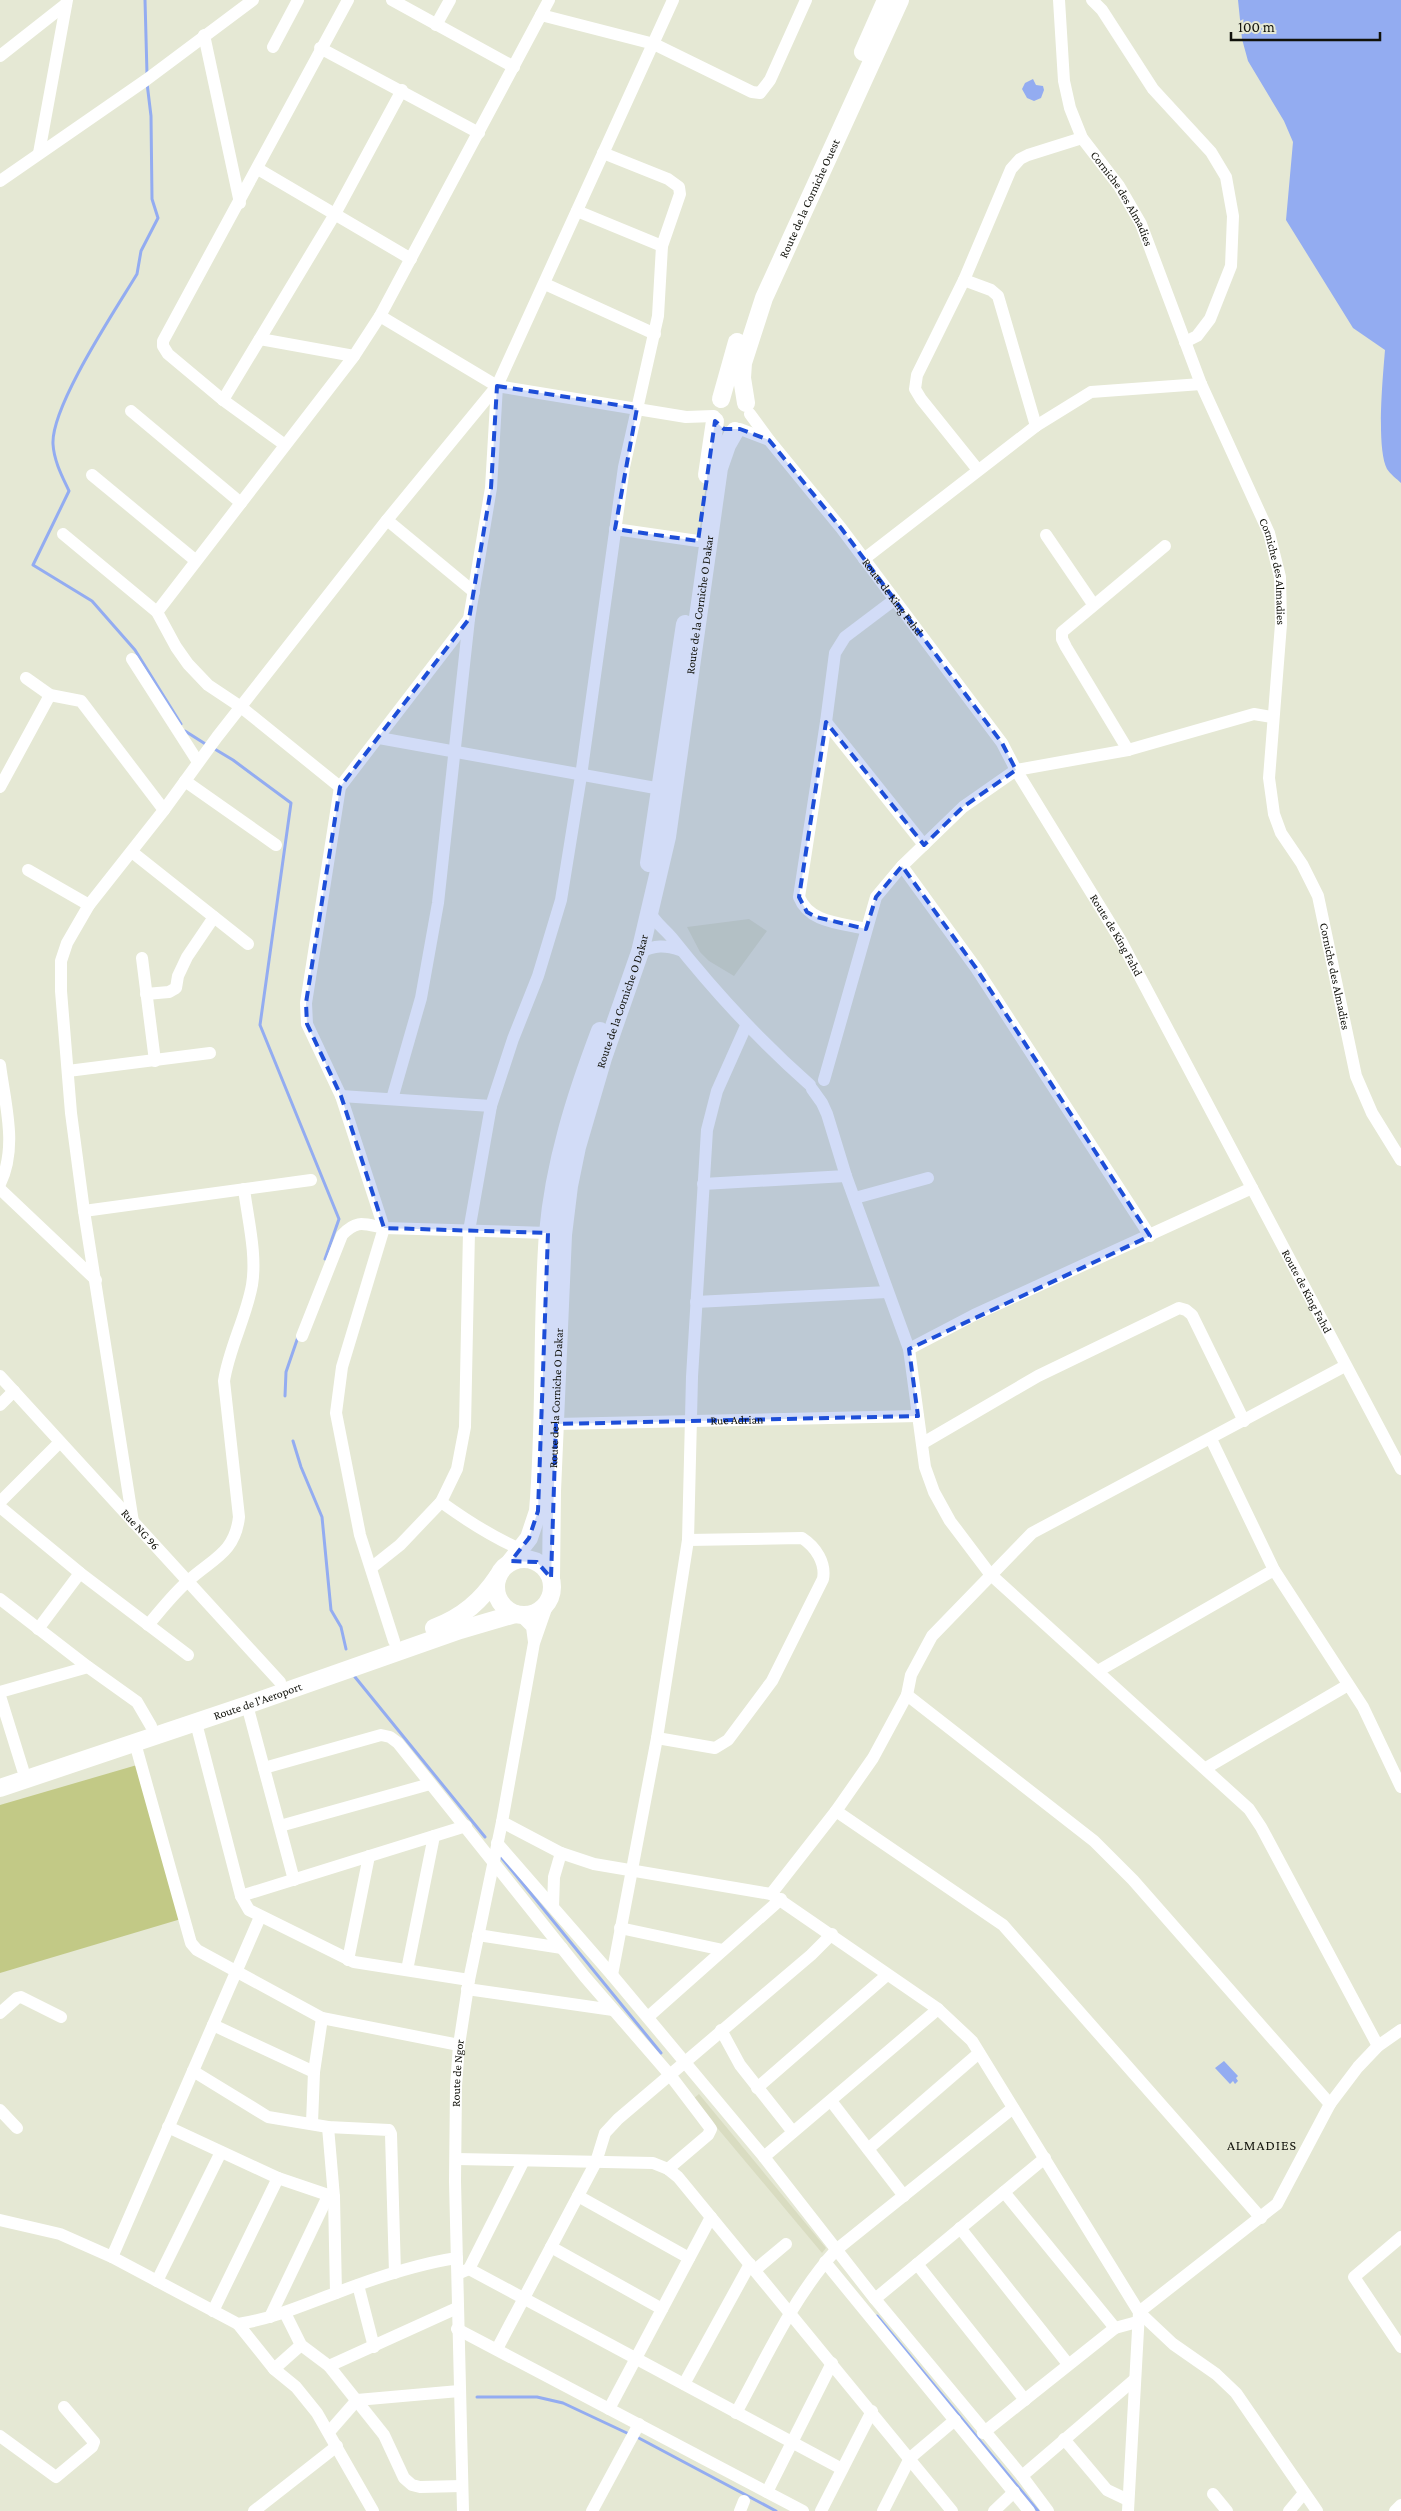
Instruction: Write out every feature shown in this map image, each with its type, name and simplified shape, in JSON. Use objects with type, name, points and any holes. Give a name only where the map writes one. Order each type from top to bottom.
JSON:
[{"type":"highway","name":"Route de la Corniche Ouest","points":[[721,399],[754,294],[886,0]]},
{"type":"highway","name":"Route de la Corniche Ouest","points":[[748,408],[742,378],[743,363],[764,298],[900,0]]},
{"type":"highway","points":[[728,396],[736,396],[748,408],[747,423],[738,430],[724,429],[715,418],[715,407],[721,399],[728,396]]},
{"type":"highway","name":"Route de la Corniche O Dakar","points":[[516,1555],[534,1527],[539,1497],[548,1233],[556,1178],[569,1121],[633,932],[652,849],[715,418]]},
{"type":"highway","name":"Route de la Corniche O Dakar","points":[[551,1578],[563,1235],[569,1186],[577,1147],[603,1058],[640,952],[667,838],[719,468],[726,445],[738,430]]},
{"type":"highway","points":[[516,1555],[537,1562],[546,1568],[551,1578],[550,1600],[537,1612],[517,1614],[505,1608],[498,1599],[495,1587],[498,1576],[503,1567],[516,1555]]},
{"type":"highway","name":"Route de l'Aeroport","points":[[0,1778],[442,1625],[465,1613],[484,1596],[498,1576]]},
{"type":"highway","name":"Route de l'Aeroport","points":[[0,1788],[196,1723],[460,1630],[517,1614]]},
{"type":"street","points":[[0,181],[146,80],[242,4],[253,0]]},
{"type":"street","points":[[274,47],[298,0]]},
{"type":"street","points":[[285,445],[223,400],[168,354],[163,346],[258,169],[320,48],[348,0]]},
{"type":"street","points":[[392,0],[514,67]]},
{"type":"street","points":[[436,25],[450,0]]},
{"type":"street","points":[[157,612],[195,560],[354,356],[380,316],[549,0]]},
{"type":"street","points":[[133,1522],[84,1211],[68,1071],[61,991],[62,961],[67,943],[89,905],[164,810],[217,737],[387,520],[497,386],[673,0]]},
{"type":"street","points":[[541,15],[654,44],[752,92],[760,93],[770,80],[806,0]]},
{"type":"street","name":"Corniche des Almadies","points":[[1059,0],[1064,81],[1070,108],[1082,138],[1119,186],[1141,224],[1201,384],[1269,533],[1280,577],[1281,624],[1272,717],[1269,778],[1274,814],[1281,833],[1305,870],[1318,896],[1356,1076],[1372,1113],[1401,1160]]},
{"type":"street","points":[[1092,0],[1102,10],[1153,89],[1211,152],[1226,177],[1232,216],[1232,266],[1210,319],[1197,336],[1185,342]]},
{"type":"street","points":[[0,56],[66,2]]},
{"type":"street","points":[[39,153],[66,2]]},
{"type":"street","points":[[204,35],[240,203]]},
{"type":"street","points":[[320,48],[402,90],[479,133]]},
{"type":"street","points":[[223,400],[335,214],[402,90]]},
{"type":"street","points":[[978,470],[915,389],[917,375],[964,280],[1015,164],[1028,155],[1082,138]]},
{"type":"street","points":[[371,1568],[400,1544],[441,1502],[457,1469],[465,1427],[468,1231],[491,1106],[552,932],[561,900],[581,776],[624,467],[655,334],[658,316],[662,246],[681,190],[668,179],[603,153]]},
{"type":"street","points":[[258,169],[411,259]]},
{"type":"street","points":[[577,211],[662,246]]},
{"type":"street","points":[[964,280],[991,290],[998,296],[1036,426]]},
{"type":"street","points":[[545,284],[655,334]]},
{"type":"street","points":[[380,316],[497,386],[637,408],[686,418],[715,418]]},
{"type":"street","points":[[260,339],[354,356]]},
{"type":"street","points":[[864,559],[1036,426],[1091,392],[1201,384]]},
{"type":"street","points":[[392,1099],[421,998],[438,903],[456,752],[469,619],[491,488],[497,386]]},
{"type":"street","name":"Route de King Fahd","points":[[748,408],[769,440],[819,499],[1002,743],[1016,770],[1121,942],[1401,1469]]},
{"type":"street","points":[[131,412],[241,503]]},
{"type":"street","name":"Route de King Fahd","points":[[738,430],[769,440]]},
{"type":"street","points":[[92,475],[195,560]]},
{"type":"street","points":[[387,520],[474,592]]},
{"type":"street","points":[[615,529],[698,541]]},
{"type":"street","points":[[63,534],[157,612],[188,664],[208,685],[241,707],[340,787]]},
{"type":"street","points":[[1046,535],[1093,604]]},
{"type":"street","points":[[1128,750],[1062,639],[1062,632],[1093,604],[1165,546]]},
{"type":"street","points":[[866,929],[816,917],[807,912],[799,897],[835,653],[845,637],[894,600]]},
{"type":"street","points":[[394,1641],[360,1535],[338,1426],[336,1406],[342,1367],[384,1228],[341,1096],[311,1035],[306,1014],[340,787],[469,619]]},
{"type":"street","points":[[132,659],[200,760]]},
{"type":"street","points":[[26,678],[50,695],[81,700],[164,810]]},
{"type":"street","points":[[0,788],[50,695]]},
{"type":"street","points":[[817,1086],[828,1062],[876,897],[902,866],[963,808],[1016,770],[1128,750],[1254,714],[1272,717]]},
{"type":"street","points":[[826,722],[924,845]]},
{"type":"street","points":[[379,738],[661,789]]},
{"type":"street","points":[[185,781],[276,845]]},
{"type":"street","points":[[132,852],[248,944]]},
{"type":"street","points":[[902,866],[976,968],[1150,1236]]},
{"type":"street","points":[[28,870],[89,905]]},
{"type":"street","points":[[650,912],[654,920],[746,1026],[796,1072],[817,1086],[846,1176],[909,1349],[925,1467],[934,1492],[950,1521],[990,1574],[1249,1809],[1261,1827],[1378,2046]]},
{"type":"street","points":[[146,994],[169,992],[176,988],[178,976],[187,957],[214,917]]},
{"type":"street","points":[[640,952],[652,946],[666,946],[680,950]]},
{"type":"street","points":[[142,958],[155,1061]]},
{"type":"street","points":[[612,1975],[630,1870],[657,1738],[688,1540],[696,1302],[702,1184],[707,1130],[712,1108],[746,1026]]},
{"type":"street","points":[[68,1071],[210,1053]]},
{"type":"street","points":[[0,1065],[10,1146],[7,1169],[0,1184]]},
{"type":"street","points":[[341,1096],[491,1106]]},
{"type":"street","points":[[702,1184],[846,1176]]},
{"type":"street","points":[[855,1198],[928,1178]]},
{"type":"street","points":[[84,1211],[311,1180]]},
{"type":"street","points":[[909,1349],[974,1315],[1252,1188]]},
{"type":"street","points":[[0,1189],[96,1280]]},
{"type":"street","points":[[148,1625],[187,1581],[225,1551],[234,1541],[238,1530],[239,1516],[224,1381],[226,1365],[249,1299],[253,1274],[244,1189]]},
{"type":"street","points":[[302,1336],[342,1235],[350,1226],[359,1223],[384,1228],[548,1233]]},
{"type":"street","points":[[696,1302],[888,1292]]},
{"type":"street","points":[[923,1443],[1038,1376],[1179,1308],[1186,1310],[1192,1315],[1244,1421]]},
{"type":"street","points":[[648,2017],[724,1950],[776,1896],[873,1758],[907,1695],[911,1675],[932,1636],[990,1574],[1032,1533],[1345,1366]]},
{"type":"street","name":"Rue NG 96","points":[[0,1376],[280,1682]]},
{"type":"street","points":[[0,1405],[14,1391]]},
{"type":"street","name":"Rue Adrian","points":[[556,1424],[918,1416]]},
{"type":"street","points":[[1211,1439],[1274,1570],[1363,1707],[1401,1787]]},
{"type":"street","points":[[0,1502],[60,1442]]},
{"type":"street","points":[[441,1502],[494,1537],[516,1555]]},
{"type":"street","points":[[0,1507],[80,1573],[188,1655]]},
{"type":"street","points":[[657,1738],[715,1748],[728,1740],[772,1682],[823,1579],[823,1562],[809,1542],[802,1538],[688,1540]]},
{"type":"street","points":[[1098,1671],[1274,1570]]},
{"type":"street","points":[[38,1629],[80,1573]]},
{"type":"street","points":[[0,1599],[137,1702],[151,1726]]},
{"type":"street","name":"Route de Ngor","points":[[462,2511],[457,2328],[457,2308],[463,2271],[457,2258],[456,2086],[459,2045],[468,1984],[502,1822],[534,1643],[550,1600]]},
{"type":"street","points":[[517,1614],[532,1628],[534,1643]]},
{"type":"street","points":[[0,1692],[88,1667]]},
{"type":"street","points":[[1206,1768],[1348,1685]]},
{"type":"street","points":[[907,1695],[1094,1842],[1133,1880],[1330,2104]]},
{"type":"street","points":[[0,1696],[22,1770]]},
{"type":"street","points":[[247,1705],[294,1880]]},
{"type":"street","points":[[196,1723],[240,1896],[249,1910],[348,1960],[364,1965],[407,1970],[468,1984],[613,2010]]},
{"type":"street","points":[[264,1768],[381,1735],[390,1737],[398,1743],[562,1948],[670,2075],[711,2129],[708,2135],[668,2169]]},
{"type":"street","points":[[135,1743],[191,1945],[236,1972],[322,2018],[459,2045]]},
{"type":"street","points":[[280,1826],[430,1784]]},
{"type":"street","points":[[836,1811],[1003,1925],[1261,2218]]},
{"type":"street","points":[[502,1822],[561,1853],[594,1864],[776,1896],[938,2009],[972,2041],[1045,2158],[1138,2317],[1216,2374],[1236,2393],[1317,2511]]},
{"type":"street","points":[[240,1896],[466,1826]]},
{"type":"street","points":[[407,1970],[434,1836]]},
{"type":"street","points":[[497,1843],[648,2017],[764,2157],[875,2299],[951,2390],[983,2433],[1022,2476],[1048,2511]]},
{"type":"street","points":[[553,1907],[554,1877],[561,1853]]},
{"type":"street","points":[[348,1960],[369,1856]]},
{"type":"street","points":[[112,2257],[260,1917]]},
{"type":"street","points":[[620,1928],[724,1950]]},
{"type":"street","points":[[496,2349],[596,2162],[606,2134],[618,2119],[811,1955],[832,1934]]},
{"type":"street","points":[[478,1935],[562,1948]]},
{"type":"street","points":[[757,2088],[887,1975]]},
{"type":"street","points":[[0,2013],[17,1998],[21,1998],[61,2017]]},
{"type":"street","points":[[764,2157],[938,2009]]},
{"type":"street","points":[[312,2123],[314,2072],[322,2018]]},
{"type":"street","points":[[213,2025],[314,2072]]},
{"type":"street","points":[[722,2030],[733,2054],[757,2088],[793,2132]]},
{"type":"street","points":[[983,2433],[1116,2328],[1138,2317],[1261,2218],[1280,2199],[1330,2104],[1358,2067],[1378,2046],[1401,2030]]},
{"type":"street","points":[[868,2149],[979,2053]]},
{"type":"street","points":[[193,2071],[268,2116],[328,2127],[387,2129],[390,2131],[396,2273]]},
{"type":"street","points":[[831,2101],[904,2196]]},
{"type":"street","points":[[736,2413],[791,2314],[836,2250],[1013,2108]]},
{"type":"street","points":[[0,2110],[17,2128]]},
{"type":"street","points":[[168,2127],[278,2178],[331,2196]]},
{"type":"street","points":[[328,2127],[336,2293]]},
{"type":"street","points":[[158,2281],[221,2152]]},
{"type":"street","points":[[456,2158],[523,2162],[653,2163],[668,2169],[678,2177],[872,2411],[952,2511]]},
{"type":"street","points":[[875,2299],[1045,2158]]},
{"type":"street","points":[[523,2162],[463,2271],[523,2298],[842,2469]]},
{"type":"street","points":[[213,2311],[278,2178]]},
{"type":"street","points":[[1004,2192],[1116,2328]]},
{"type":"street","points":[[270,2316],[331,2196]]},
{"type":"street","points":[[578,2196],[689,2258]]},
{"type":"street","points":[[610,2409],[711,2217]]},
{"type":"street","points":[[0,2220],[60,2234],[112,2257],[238,2324],[274,2369],[306,2399],[329,2432],[373,2511]]},
{"type":"street","points":[[960,2228],[1068,2364]]},
{"type":"street","points":[[1401,2236],[1354,2277],[1401,2347]]},
{"type":"street","points":[[684,2384],[752,2267],[786,2244]]},
{"type":"street","points":[[551,2247],[662,2309]]},
{"type":"street","points":[[238,2324],[260,2321],[358,2285],[396,2273],[457,2258]]},
{"type":"street","points":[[826,2262],[1029,2511]]},
{"type":"street","points":[[917,2264],[1025,2400]]},
{"type":"street","points":[[358,2285],[374,2346]]},
{"type":"street","points":[[329,2366],[457,2308]]},
{"type":"street","points":[[285,2313],[301,2345],[329,2366],[384,2435],[404,2478],[420,2487],[462,2486]]},
{"type":"street","points":[[1128,2505],[1138,2317]]},
{"type":"street","points":[[457,2328],[610,2409],[635,2431],[767,2492],[803,2511]]},
{"type":"street","points":[[274,2369],[301,2345]]},
{"type":"street","points":[[767,2492],[832,2363]]},
{"type":"street","points":[[1022,2476],[1134,2380]]},
{"type":"street","points":[[329,2432],[357,2400],[459,2391]]},
{"type":"street","points":[[0,2436],[56,2477],[92,2447],[94,2442],[64,2407]]},
{"type":"street","points":[[821,2511],[872,2411]]},
{"type":"street","points":[[884,2510],[910,2458],[954,2420]]},
{"type":"street","points":[[592,2511],[635,2431]]},
{"type":"street","points":[[1064,2439],[1107,2490],[1128,2505]]},
{"type":"street","points":[[254,2511],[336,2446]]},
{"type":"street","points":[[994,2511],[1014,2492]]},
{"type":"street","points":[[1290,2511],[1304,2493]]},
{"type":"street","points":[[1213,2494],[1227,2511]]},
{"type":"street","points":[[1395,2511],[1401,2504]]},
{"type":"highlighted area","points":[[497,386],[637,408],[615,529],[698,541],[715,421],[724,429],[740,429],[769,440],[841,528],[1002,743],[1016,770],[963,807],[924,845],[826,722],[799,897],[807,912],[816,917],[866,929],[876,897],[902,866],[976,968],[1150,1236],[909,1349],[918,1416],[556,1424],[551,1578],[537,1562],[511,1561],[529,1538],[538,1511],[548,1233],[384,1228],[341,1096],[307,1024],[306,1003],[340,787],[469,619],[491,488]]},
{"type":"shaded area","points":[[749,919],[767,931],[734,976],[709,961],[700,952],[687,927]]},
{"type":"shaded area","points":[[699,2094],[826,2248],[822,2253],[693,2099]]},
{"type":"green space","points":[[137,1765],[181,1919],[0,1973],[0,1805]]},
{"type":"water","points":[[1238,0],[1401,0],[1401,483],[1387,469],[1382,445],[1381,411],[1385,350],[1353,328],[1286,220],[1293,142],[1284,121],[1248,61],[1242,39]]},
{"type":"water","points":[[1033,79],[1036,85],[1043,86],[1044,90],[1041,98],[1034,101],[1027,98],[1022,89],[1025,83]]},
{"type":"water","points":[[1224,2061],[1238,2076],[1236,2078],[1238,2081],[1235,2084],[1233,2081],[1230,2084],[1215,2068]]},
{"type":"waterway","points":[[145,0],[147,74]]},
{"type":"waterway","points":[[147,83],[151,116],[152,199],[158,218],[141,251],[137,274],[86,358],[62,406],[55,427],[53,444],[61,474],[69,491],[33,565],[92,601],[135,650],[181,724]]},
{"type":"waterway","points":[[185,731],[207,745]]},
{"type":"waterway","points":[[213,748],[233,760],[291,803],[260,1025],[339,1219],[325,1259]]},
{"type":"waterway","points":[[285,1396],[286,1372],[298,1337]]},
{"type":"waterway","points":[[293,1441],[301,1467],[322,1517],[331,1610],[341,1627],[346,1649]]},
{"type":"waterway","points":[[355,1677],[485,1837]]},
{"type":"waterway","points":[[501,1857],[661,2053]]},
{"type":"waterway","points":[[877,2316],[1038,2511]]},
{"type":"waterway","points":[[477,2397],[537,2397],[563,2403],[629,2434]]},
{"type":"waterway","points":[[635,2436],[776,2511]]},
{"type":"district","name":"ALMADIES","points":[[1262,2145]]}]
